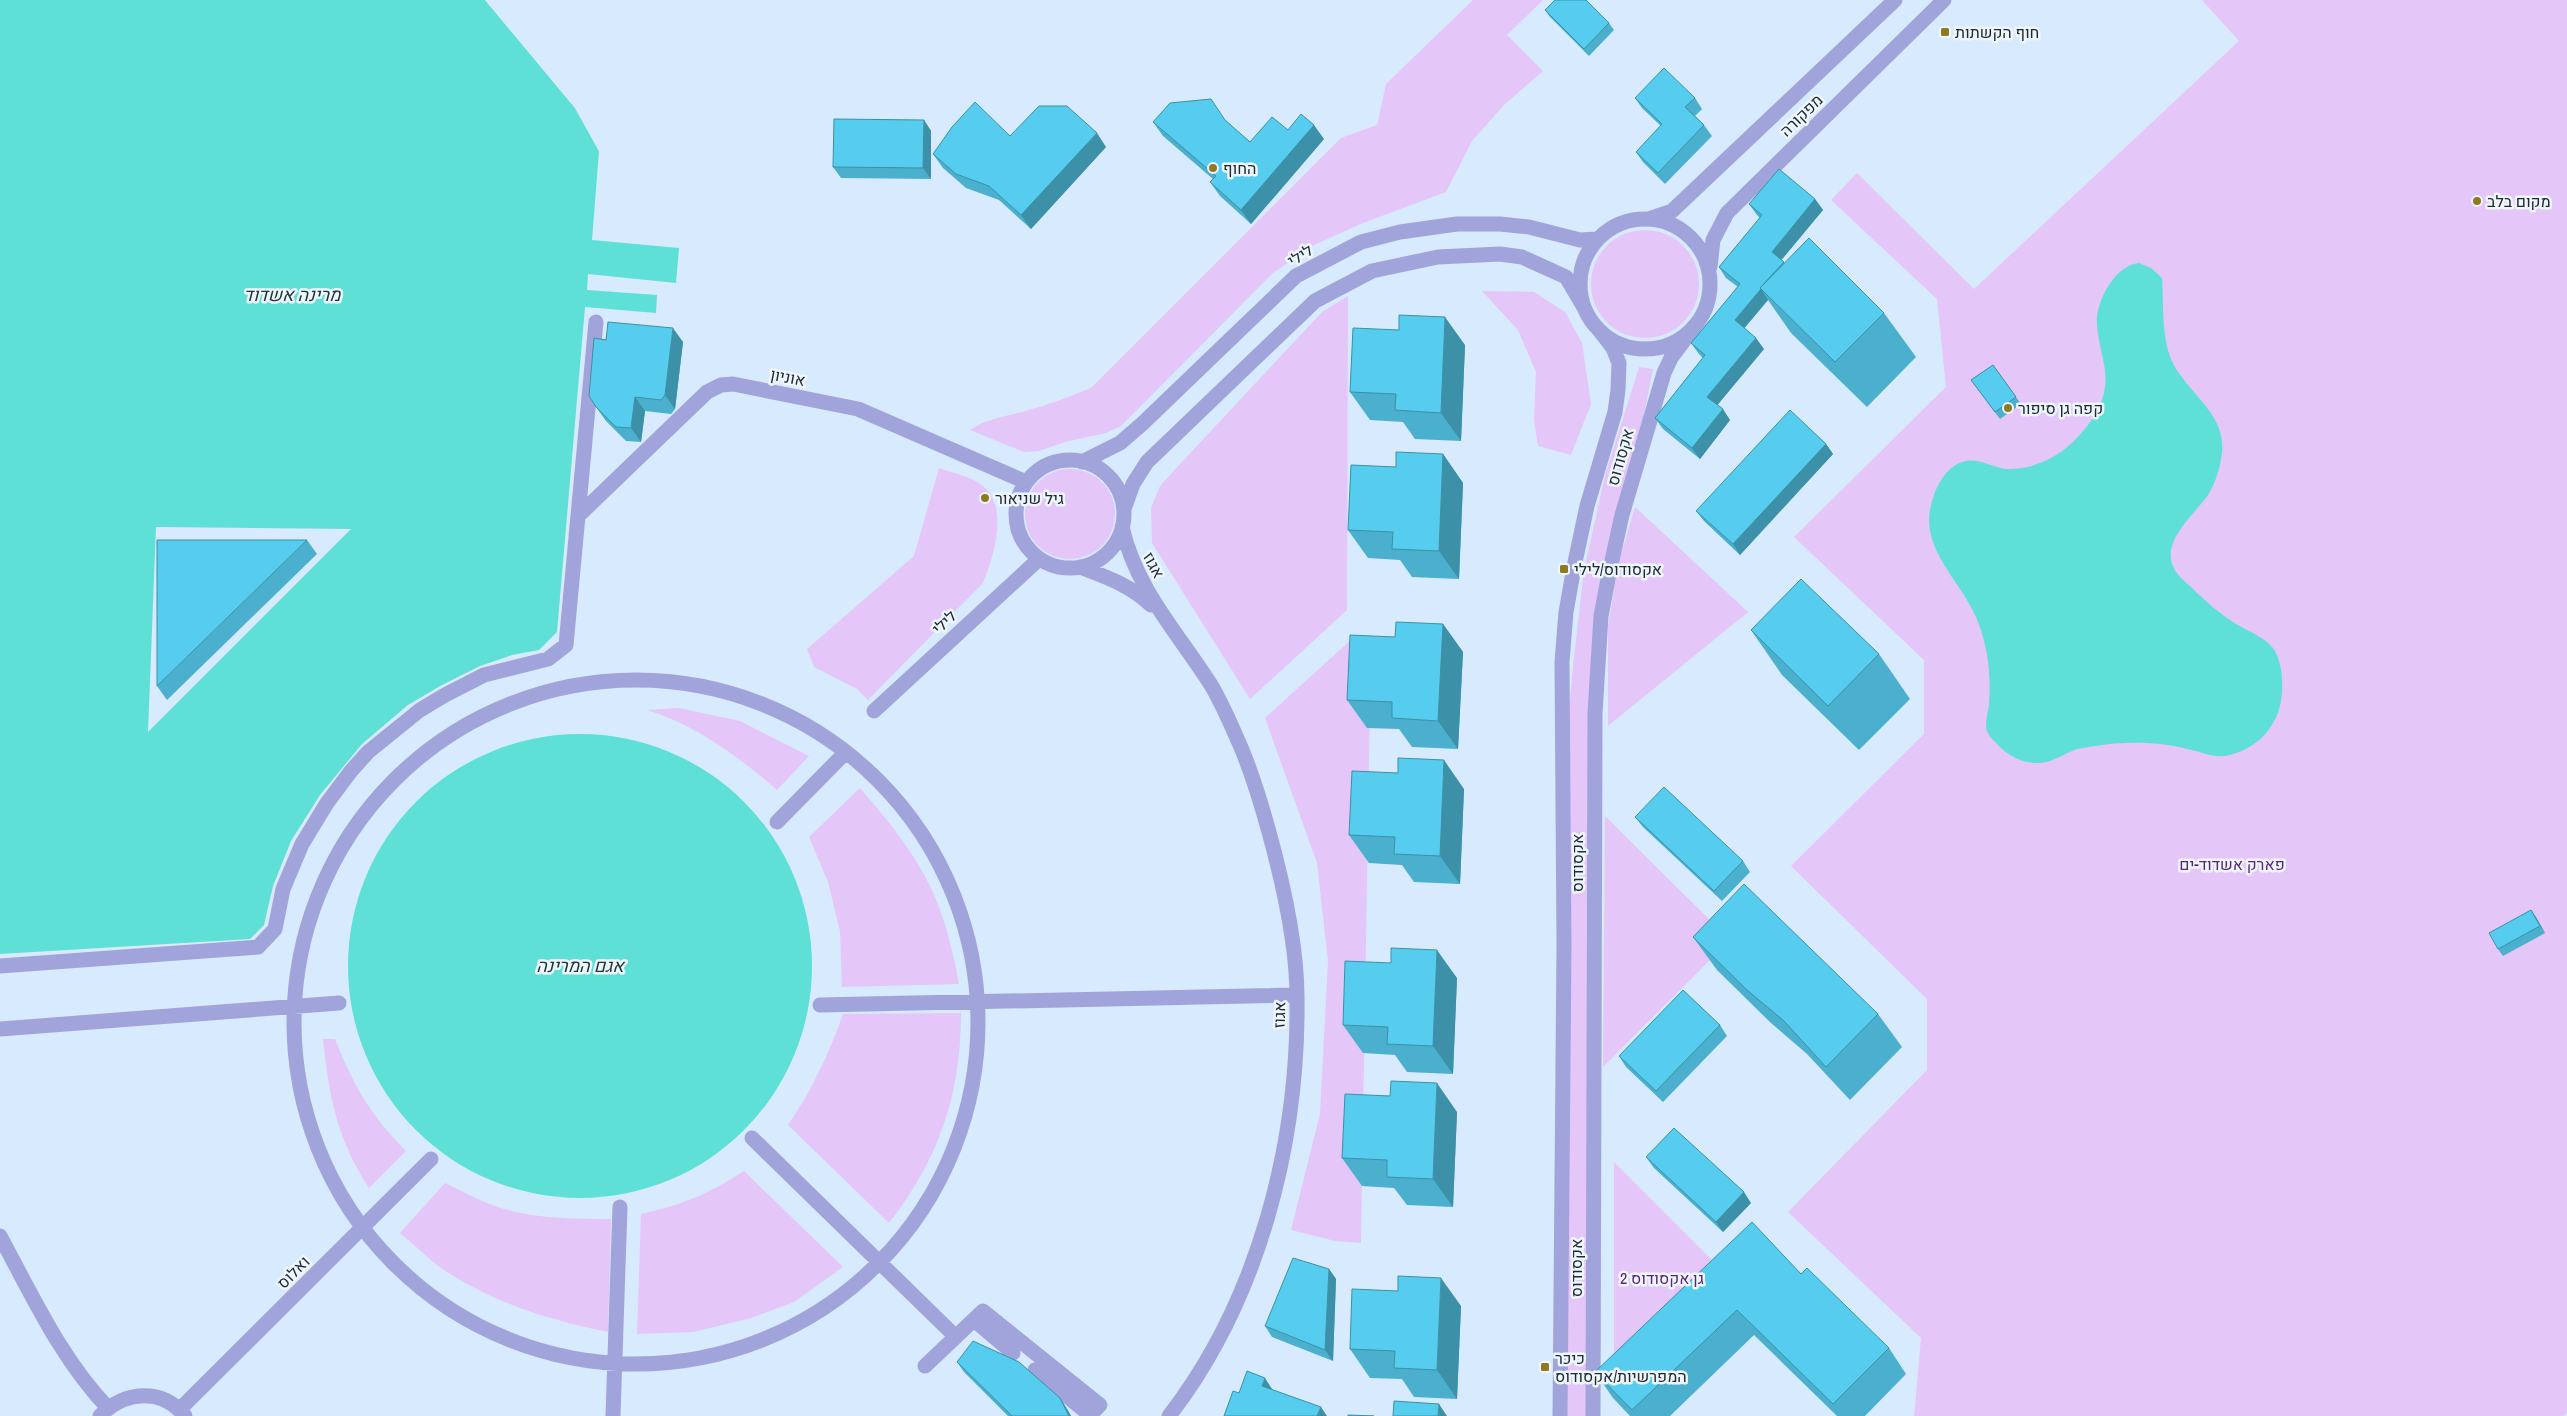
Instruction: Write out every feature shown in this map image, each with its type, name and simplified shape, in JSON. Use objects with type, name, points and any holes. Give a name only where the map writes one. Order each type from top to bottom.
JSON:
[{"type":"street","name":"מפקורה","points":[[1647,219],[1672,211],[1895,0]]},
{"type":"street","name":"מפקורה","points":[[1709,271],[1713,240],[1726,213],[1944,0]]},
{"type":"street","points":[[1124,509],[1119,493],[1110,479],[1098,468],[1082,462],[1067,461],[1051,464],[1037,471],[1026,482],[1018,498],[1016,516],[1019,534],[1028,549],[1039,559],[1065,568],[1080,567],[1094,562],[1107,554],[1116,541],[1122,527],[1124,509],[1133,484],[1147,462],[1315,301],[1372,271],[1438,257],[1500,254],[1522,257],[1566,277],[1585,309],[1599,330],[1616,342],[1636,348],[1658,348],[1678,340],[1694,327],[1705,311],[1710,291],[1709,271],[1701,251],[1687,234],[1668,223],[1647,219],[1628,221],[1612,228],[1597,239],[1586,255],[1581,272],[1580,291],[1585,309]]},
{"type":"street","name":"לילי","points":[[1082,462],[1120,443],[1142,424],[1296,276],[1361,242],[1400,232],[1457,224],[1500,224],[1529,227],[1580,240],[1597,239]]},
{"type":"street","points":[[0,966],[258,947],[275,929],[283,889],[302,844],[327,804],[351,771],[368,752],[420,710],[446,695],[484,675],[548,659],[566,645],[596,322]]},
{"type":"street","name":"אקסודוס","points":[[1593,1416],[1595,713],[1601,616],[1622,515],[1664,373],[1671,358],[1694,327]]},
{"type":"street","name":"אקסודוס","points":[[1560,1416],[1564,945],[1562,662],[1566,612],[1574,567],[1618,390],[1619,363],[1613,348],[1599,330]]},
{"type":"street","name":"אוניון","points":[[578,516],[707,392],[721,385],[733,384],[858,409],[1026,482]]},
{"type":"street","name":"אגוז","points":[[1122,527],[1128,552],[1162,617],[1211,686],[1242,749],[1275,854],[1285,903],[1298,995],[1287,1135],[1278,1181],[1263,1234],[1238,1296],[1210,1353],[1169,1416]]},
{"type":"street","name":"לילי","points":[[874,711],[1039,559]]},
{"type":"street","name":"אגוז","points":[[1080,567],[1117,581],[1140,594],[1162,617]]},
{"type":"street","points":[[664,681],[742,696],[785,711],[825,734],[846,752],[897,806],[935,858],[961,917],[967,939],[976,1002],[977,1060],[970,1103],[958,1141],[945,1173],[924,1210],[897,1244],[855,1285],[790,1330],[747,1346],[705,1358],[661,1364],[615,1364],[572,1358],[528,1347],[486,1329],[446,1307],[412,1280],[361,1228],[330,1176],[312,1129],[301,1086],[299,1049],[300,1006],[314,909],[325,875],[340,842],[361,806],[389,773],[460,721],[489,709],[539,694],[621,683],[664,681]]},
{"type":"street","points":[[777,822],[846,752]]},
{"type":"street","points":[[820,1005],[1298,995]]},
{"type":"street","points":[[0,1029],[339,1003]]},
{"type":"street","points":[[752,1138],[956,1336]]},
{"type":"street","name":"ואלוס","points":[[182,1413],[361,1228],[431,1159]]},
{"type":"street","points":[[613,1416],[620,1207]]},
{"type":"street","points":[[0,1236],[55,1338],[93,1392],[104,1412],[118,1401],[144,1395],[157,1397],[182,1413]]},
{"type":"street","points":[[925,1366],[983,1312],[1100,1405],[1090,1416],[1035,1370]]},
{"type":"street","points":[[974,1320],[1013,1353]]},
{"type":"green space","points":[[1473,0],[1543,0],[1507,35],[1543,71],[1504,105],[1472,141],[1446,192],[1363,223],[1314,245],[1273,273],[1121,426],[1106,433],[1065,442],[1039,451],[1024,452],[970,430],[990,420],[1042,406],[1091,388],[1341,138],[1377,125],[1386,84]]},
{"type":"green space","name":"פארק אשדוד-ים","points":[[2202,0],[2567,0],[2567,1413],[2563,1416],[1914,1416],[1921,1338],[1788,1212],[1927,1070],[1927,999],[1791,866],[1924,734],[1924,660],[1794,537],[1946,387],[1937,299],[1831,200],[1857,173],[1974,289],[2239,41]]},
{"type":"green space","points":[[1645,230],[1666,234],[1683,246],[1695,263],[1699,284],[1695,305],[1683,322],[1666,334],[1645,338],[1624,334],[1607,322],[1595,305],[1591,284],[1595,263],[1607,246],[1624,234]]},
{"type":"green space","points":[[1482,291],[1534,292],[1565,312],[1582,343],[1591,404],[1571,455],[1538,446],[1534,420],[1536,372],[1518,330]]},
{"type":"green space","points":[[1348,296],[1347,610],[1250,699],[1152,543],[1151,508],[1160,486],[1181,463],[1322,312]]},
{"type":"green space","points":[[1639,367],[1653,369],[1643,419],[1602,572],[1586,1416],[1564,1416],[1563,782],[1584,570],[1605,476]]},
{"type":"green space","points":[[939,468],[965,476],[979,483],[989,492],[995,504],[997,516],[997,530],[992,559],[983,583],[868,700],[857,689],[814,667],[807,649],[914,556]]},
{"type":"green space","points":[[1070,469],[1087,472],[1102,482],[1112,497],[1115,514],[1112,531],[1102,546],[1087,556],[1070,559],[1053,556],[1038,546],[1028,531],[1025,514],[1028,497],[1038,482],[1053,472]]},
{"type":"green space","points":[[1635,507],[1748,612],[1608,726],[1608,627],[1618,565]]},
{"type":"green space","points":[[1354,637],[1371,638],[1361,1243],[1335,1241],[1291,1230],[1320,1114],[1328,961],[1317,863],[1265,718]]},
{"type":"green space","points":[[679,708],[740,721],[809,756],[777,790],[732,754],[700,733],[665,716],[647,710]]},
{"type":"green space","points":[[860,788],[899,836],[917,862],[931,888],[948,935],[959,984],[842,987],[840,931],[828,882],[809,837]]},
{"type":"green space","points":[[1605,816],[1730,940],[1603,1067]]},
{"type":"green space","points":[[961,1013],[957,1071],[944,1124],[934,1150],[921,1175],[889,1223],[788,1125],[805,1099],[819,1071],[843,1014]]},
{"type":"green space","points":[[323,1039],[335,1039],[349,1072],[364,1099],[382,1125],[406,1151],[369,1188],[349,1152],[336,1116],[328,1079]]},
{"type":"green space","name":"גן אקסודוס 2","points":[[1614,1162],[1730,1278],[1614,1393]]},
{"type":"green space","points":[[744,1171],[843,1267],[794,1302],[751,1318],[693,1332],[637,1334],[641,1214],[695,1198]]},
{"type":"green space","points":[[445,1183],[489,1204],[523,1214],[611,1219],[608,1332],[544,1316],[483,1292],[438,1266],[400,1233]]},
{"type":"water","name":"מרינה אשדוד","points":[[0,0],[485,0],[575,108],[599,151],[592,240],[679,248],[676,283],[588,274],[587,290],[657,295],[656,313],[585,307],[557,632],[539,650],[512,655],[480,666],[442,685],[408,705],[362,744],[320,795],[291,841],[273,886],[264,925],[250,939],[0,954]]},
{"type":"water","points":[[2139,263],[2151,268],[2162,278],[2164,329],[2171,359],[2177,371],[2212,414],[2222,439],[2221,459],[2215,480],[2208,495],[2176,536],[2172,545],[2172,564],[2180,577],[2212,607],[2236,624],[2261,637],[2273,648],[2281,669],[2281,702],[2278,713],[2267,732],[2251,746],[2230,755],[2214,756],[2180,747],[2158,744],[2122,743],[2077,749],[2043,763],[2028,762],[2008,754],[1993,740],[1986,729],[1990,681],[1988,659],[1983,638],[1969,603],[1936,550],[1931,536],[1929,521],[1931,505],[1942,478],[1959,463],[1971,460],[2004,469],[2023,468],[2049,459],[2081,434],[2097,411],[2105,388],[2104,367],[2097,325],[2099,306],[2108,286],[2115,277],[2130,265]]},
{"type":"water","name":"אגם המרינה","points":[[580,734],[603,735],[625,739],[669,752],[709,773],[744,802],[773,837],[794,877],[807,921],[811,943],[811,989],[807,1011],[794,1055],[773,1095],[744,1130],[709,1159],[669,1180],[625,1193],[603,1197],[580,1198],[557,1197],[535,1193],[491,1180],[451,1159],[416,1130],[387,1095],[366,1055],[353,1011],[349,989],[348,966],[349,943],[353,921],[366,877],[387,837],[416,802],[451,773],[491,752],[535,739],[557,735]]},
{"type":"pier","points":[[485,0],[494,5],[577,107],[601,149],[599,151],[575,108]]},
{"type":"pier","points":[[156,527],[351,529],[148,732]]},
{"type":"building","points":[[1555,0],[1586,0],[1609,23],[1584,49],[1545,10]]},
{"type":"building","points":[[1664,68],[1695,98],[1685,107],[1704,125],[1658,173],[1636,152],[1662,124],[1635,98]]},
{"type":"building","points":[[1211,99],[1225,120],[1250,142],[1272,117],[1288,130],[1301,114],[1314,125],[1241,210],[1210,182],[1216,176],[1153,122],[1170,103]]},
{"type":"building","points":[[975,102],[1010,136],[1039,106],[1067,106],[1097,133],[1021,215],[989,186],[956,174],[933,154],[952,127]]},
{"type":"building","points":[[834,119],[924,120],[923,168],[833,167]]},
{"type":"building","points":[[1779,169],[1815,199],[1772,252],[1784,262],[1760,288],[1735,320],[1756,338],[1707,397],[1723,409],[1692,448],[1655,418],[1705,355],[1691,343],[1740,284],[1719,267],[1762,215],[1749,204]]},
{"type":"building","points":[[1809,238],[1884,313],[1835,362],[1760,288]]},
{"type":"building","points":[[1399,315],[1445,317],[1441,413],[1395,410],[1396,394],[1350,392],[1353,328],[1399,330]]},
{"type":"building","points":[[608,322],[673,328],[665,395],[661,400],[635,397],[631,428],[616,427],[596,407],[589,396],[594,338],[606,340]]},
{"type":"building","points":[[1993,365],[2016,397],[1995,412],[1971,380]]},
{"type":"building","points":[[1790,410],[1826,444],[1733,544],[1696,511]]},
{"type":"building","points":[[1396,452],[1443,454],[1439,551],[1392,549],[1393,532],[1348,530],[1351,465],[1396,467]]},
{"type":"building","points":[[157,540],[307,540],[157,686]]},
{"type":"building","points":[[1801,579],[1879,654],[1828,706],[1751,630]]},
{"type":"building","points":[[1396,622],[1443,624],[1438,721],[1392,718],[1392,702],[1347,700],[1350,635],[1395,637]]},
{"type":"building","points":[[1398,758],[1444,760],[1440,856],[1394,854],[1395,837],[1349,835],[1352,771],[1398,773]]},
{"type":"building","points":[[1664,787],[1743,861],[1714,891],[1635,817]]},
{"type":"building","points":[[1744,884],[1878,1014],[1826,1067],[1784,1021],[1747,990],[1693,937]]},
{"type":"building","points":[[2531,910],[2540,926],[2498,949],[2489,933]]},
{"type":"building","points":[[1391,948],[1437,950],[1433,1046],[1387,1044],[1388,1027],[1343,1025],[1345,961],[1391,963]]},
{"type":"building","points":[[1683,990],[1720,1025],[1656,1091],[1619,1056]]},
{"type":"building","points":[[1391,1081],[1437,1083],[1433,1179],[1387,1177],[1387,1160],[1342,1158],[1345,1094],[1390,1096]]},
{"type":"building","points":[[1674,1128],[1744,1192],[1716,1222],[1646,1157]]},
{"type":"building","points":[[1752,1222],[1801,1274],[1807,1268],[1889,1348],[1833,1404],[1737,1310],[1632,1410],[1595,1372]]},
{"type":"building","points":[[1293,1258],[1329,1269],[1325,1350],[1265,1326]]},
{"type":"building","points":[[1398,1276],[1441,1278],[1437,1370],[1394,1368],[1395,1351],[1350,1349],[1352,1289],[1398,1291]]},
{"type":"building","points":[[973,1341],[1019,1362],[1060,1398],[1069,1416],[1012,1416],[957,1362]]},
{"type":"building","points":[[1247,1371],[1265,1378],[1262,1386],[1321,1407],[1317,1416],[1224,1416],[1233,1391],[1239,1393]]},
{"type":"building","points":[[1394,1401],[1439,1404],[1438,1416],[1393,1416]]},
{"type":"place","name":"חוף הקשתות","points":[[1945,32]]},
{"type":"place","name":"החוף","points":[[1213,168]]},
{"type":"place","name":"מקום בלב","points":[[2477,201]]},
{"type":"place","name":"קפה גן סיפור","points":[[2008,408]]},
{"type":"place","name":"גיל שניאור","points":[[985,498]]},
{"type":"place","name":"אקסודוס/לילי","points":[[1564,569]]},
{"type":"place","name":"כיכר המפרשיות/אקסודוס","points":[[1545,1367]]}]
